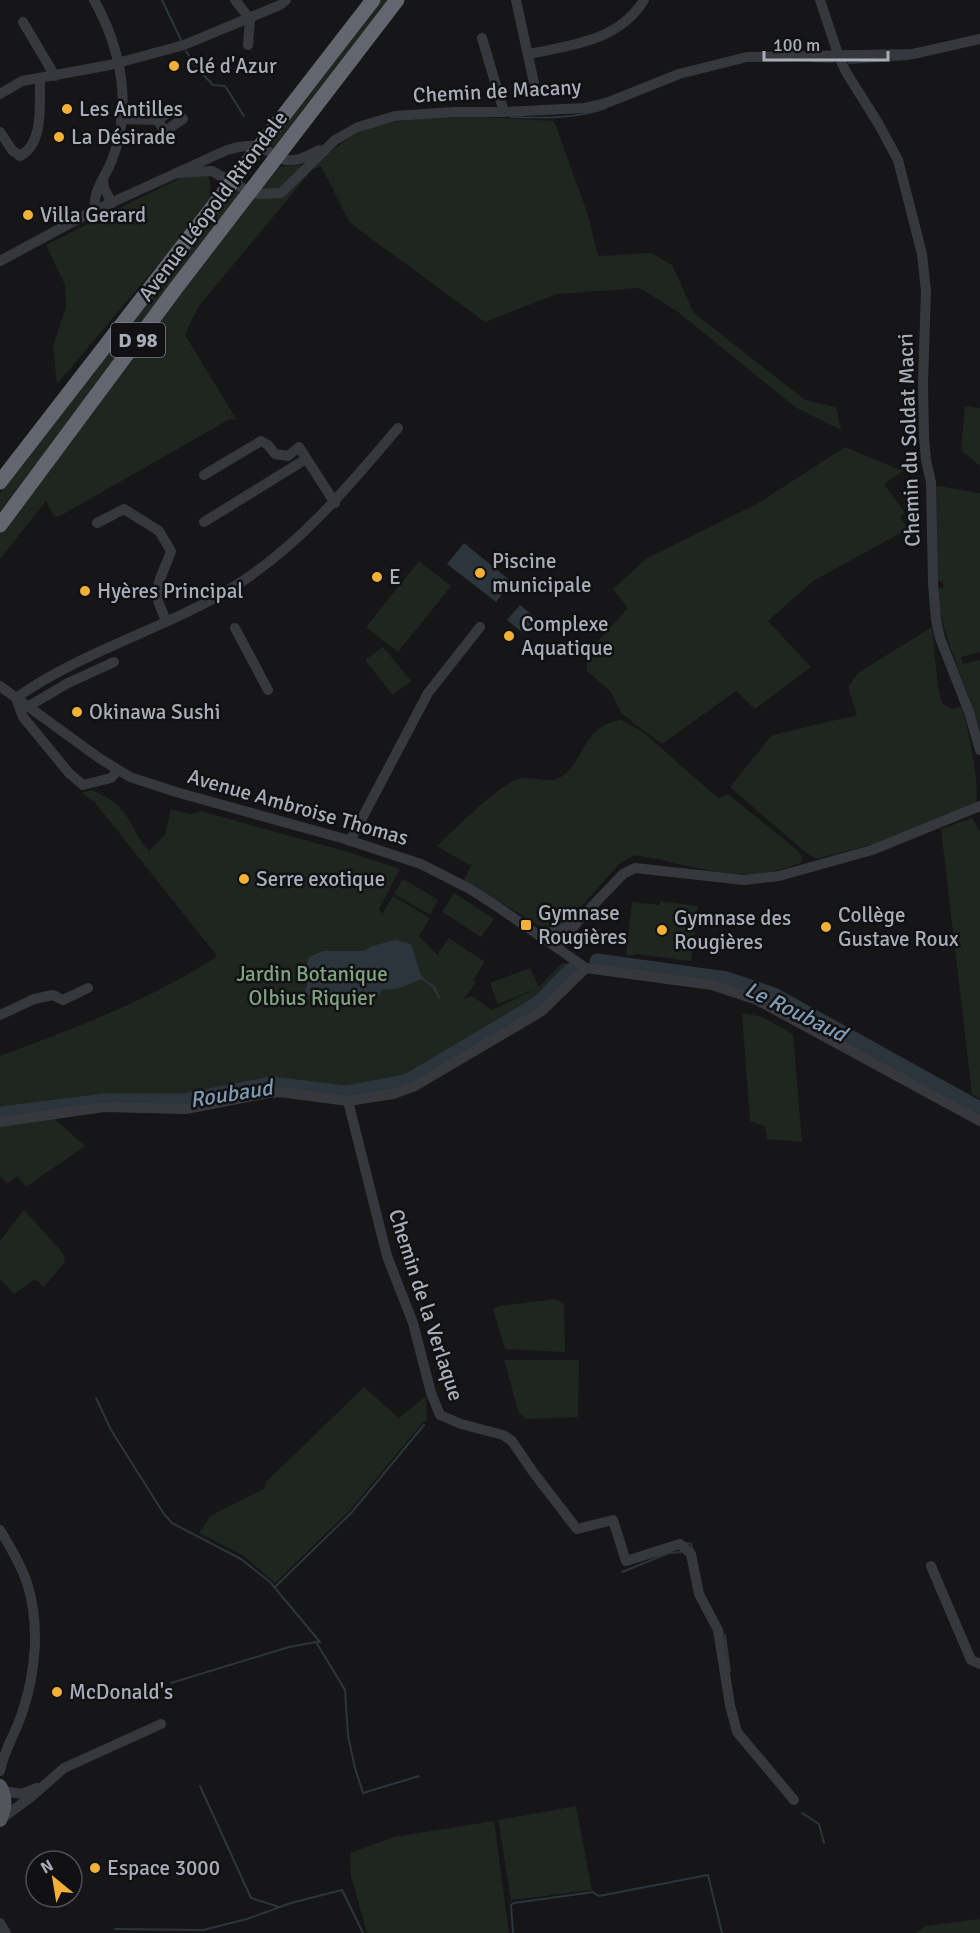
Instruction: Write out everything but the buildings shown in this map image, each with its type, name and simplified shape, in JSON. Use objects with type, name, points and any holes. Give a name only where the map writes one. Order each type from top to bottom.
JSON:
[{"type":"highway","name":"Avenue Léopold Ritondale","points":[[0,482],[373,0]]},
{"type":"highway","name":"Avenue Léopold Ritondale","points":[[0,525],[397,0]]},
{"type":"main road","points":[[1,1788],[5,1800],[1,1820]]},
{"type":"street","points":[[94,0],[112,41],[119,63],[122,84],[121,119],[112,159],[94,196],[94,211]]},
{"type":"street","points":[[235,0],[250,19],[248,45]]},
{"type":"street","points":[[0,94],[22,81],[119,63],[184,45],[250,19],[286,0]]},
{"type":"street","points":[[516,0],[534,83]]},
{"type":"street","points":[[529,54],[593,40],[610,33],[623,25],[638,10],[644,0]]},
{"type":"street","name":"Chemin du Soldat Macri","points":[[820,0],[839,57],[898,160],[922,254],[926,291],[924,438],[931,482],[936,620],[940,638],[965,701],[980,750]]},
{"type":"street","points":[[23,22],[55,76]]},
{"type":"street","points":[[482,38],[504,112]]},
{"type":"street","name":"Chemin de Macany","points":[[277,156],[286,160],[298,160],[358,127],[395,116],[585,108],[609,102],[679,74],[747,57],[913,54],[980,39]]},
{"type":"street","points":[[0,132],[12,150],[20,156],[27,152],[36,135],[39,121],[40,79]]},
{"type":"street","points":[[121,119],[157,120]]},
{"type":"street","name":"Chemin de Macany","points":[[250,192],[280,193],[335,140]]},
{"type":"street","points":[[0,261],[94,211],[227,150],[240,146],[260,147],[277,156]]},
{"type":"street","points":[[176,173],[212,171],[250,192]]},
{"type":"street","points":[[103,179],[105,190],[112,203]]},
{"type":"street","points":[[118,770],[111,778],[83,785],[69,773],[23,717],[16,698],[63,670],[234,586],[268,563],[335,503],[398,428]]},
{"type":"street","points":[[204,475],[261,441],[268,445],[275,454],[288,456],[299,447],[335,503]]},
{"type":"street","points":[[204,522],[306,459]]},
{"type":"street","points":[[97,523],[124,510],[159,531],[171,551],[157,585],[157,598],[166,621]]},
{"type":"street","points":[[350,841],[428,693],[480,627]]},
{"type":"street","points":[[235,628],[268,690]]},
{"type":"street","points":[[29,706],[68,683],[114,662]]},
{"type":"street","name":"Avenue Ambroise Thomas","points":[[0,686],[99,758],[144,783],[404,857],[445,875],[478,894],[586,968]]},
{"type":"street","points":[[555,946],[623,874],[631,869],[744,880],[762,879],[811,868],[872,850],[980,806]]},
{"type":"street","points":[[538,934],[558,931],[579,920]]},
{"type":"street","points":[[555,946],[558,931]]},
{"type":"street","points":[[0,1122],[104,1107],[186,1109],[280,1092],[348,1101],[393,1094],[415,1086],[542,1011],[586,968],[712,985],[757,1000],[980,1121]]},
{"type":"street","points":[[0,1015],[34,999],[53,995],[63,1000],[88,988]]},
{"type":"street","name":"Chemin de la Verlaque","points":[[348,1101],[387,1256],[413,1323],[431,1394],[440,1415],[461,1424],[503,1435],[512,1441],[577,1529],[613,1520],[626,1561],[680,1544],[691,1554],[699,1594],[718,1630],[730,1705],[737,1732],[794,1800]]},
{"type":"street","points":[[0,1530],[14,1553],[27,1583],[34,1612],[31,1681],[23,1712],[0,1771]]},
{"type":"street","points":[[931,1566],[971,1660],[980,1664]]},
{"type":"street","points":[[1,1820],[31,1797],[54,1774],[75,1761],[161,1724]]},
{"type":"street","points":[[0,1749],[12,1737]]},
{"type":"street","points":[[1,1788],[22,1794],[42,1786]]},
{"type":"green space","points":[[377,0],[390,0],[276,150],[268,143]]},
{"type":"green space","points":[[463,116],[554,121],[587,212],[598,256],[651,253],[672,265],[694,313],[805,400],[836,407],[841,430],[795,407],[678,312],[640,288],[557,294],[485,322],[350,223],[321,166],[312,170],[198,307],[185,335],[237,420],[230,419],[58,517],[54,516],[46,501],[0,559],[0,533],[274,167],[300,165],[311,168],[347,139],[383,124]]},
{"type":"green space","points":[[207,173],[213,199],[57,384],[53,346],[66,308],[65,285],[46,245],[184,176]]},
{"type":"green space","points":[[233,189],[242,194],[0,511],[0,493]]},
{"type":"green space","points":[[965,406],[980,408],[980,466],[961,450]]},
{"type":"green space","points":[[845,447],[903,471],[884,484],[905,513],[900,517],[908,529],[813,581],[768,621],[811,667],[755,709],[736,691],[662,744],[622,714],[611,692],[587,671],[586,654],[628,608],[613,589],[647,558],[757,504]]},
{"type":"green space","points":[[936,487],[980,493],[980,652],[961,657],[963,664],[980,660],[980,730],[943,625],[939,607],[936,589],[944,587],[943,582],[937,581]]},
{"type":"green space","points":[[419,561],[451,586],[398,652],[366,627]]},
{"type":"green space","points":[[932,627],[942,703],[951,709],[962,707],[975,770],[976,802],[873,844],[816,859],[730,787],[772,735],[857,715],[848,687],[858,673]]},
{"type":"green space","points":[[383,647],[411,681],[393,695],[365,660]]},
{"type":"green space","points":[[621,720],[643,732],[719,798],[728,794],[797,850],[802,856],[801,863],[767,872],[740,874],[634,855],[618,865],[570,920],[550,926],[538,925],[464,880],[471,866],[437,846],[476,809],[509,783],[523,778],[554,780],[559,778],[573,765],[590,738],[598,730]]},
{"type":"green space","name":"Jardin Botanique Olbius Riquier","points":[[92,790],[111,800],[121,809],[149,851],[165,835],[171,809],[191,814],[200,811],[345,851],[400,869],[379,909],[382,914],[393,896],[430,918],[419,936],[437,955],[449,938],[485,962],[473,980],[476,982],[464,999],[472,996],[492,1010],[538,988],[498,1004],[490,983],[530,968],[539,987],[563,962],[569,966],[530,1002],[405,1076],[347,1088],[258,1080],[183,1096],[103,1094],[0,1109],[0,1056],[84,1024],[139,999],[192,972],[217,956],[93,800],[82,793]]},
{"type":"green space","points":[[972,818],[980,832],[980,1099],[972,1094],[941,829]]},
{"type":"green space","points":[[403,879],[438,900],[430,915],[394,894]]},
{"type":"green space","points":[[454,893],[494,919],[481,937],[442,912]]},
{"type":"green space","name":"Gymnase des Rougières","points":[[660,901],[698,906],[691,961],[635,954],[634,956],[626,955],[632,902],[660,905]]},
{"type":"green space","points":[[742,1013],[762,1017],[793,1034],[802,1142],[767,1139],[765,1126],[750,1121]]},
{"type":"green space","points":[[53,1118],[85,1146],[26,1187],[17,1176],[7,1184],[0,1176],[0,1127]]},
{"type":"green space","points":[[24,1210],[65,1258],[64,1263],[44,1287],[35,1279],[14,1294],[0,1279],[0,1241]]},
{"type":"green space","points":[[555,1299],[564,1304],[565,1352],[505,1349],[493,1309],[499,1306]]},
{"type":"green space","points":[[504,1360],[579,1360],[578,1417],[526,1419],[519,1413]]},
{"type":"green space","points":[[364,1387],[399,1418],[426,1396],[427,1421],[423,1422],[351,1509],[275,1583],[244,1556],[199,1533],[210,1516],[264,1489],[266,1482]]},
{"type":"green space","points":[[576,1806],[592,1890],[511,1900],[498,1820]]},
{"type":"green space","points":[[494,1821],[509,1933],[367,1933],[351,1876],[350,1853],[394,1837]]},
{"type":"green space","points":[[980,1919],[980,1933],[916,1933],[925,1926]]},
{"type":"shaded area","name":"Piscine municipale","points":[[464,543],[512,582],[496,602],[447,564]]},
{"type":"shaded area","points":[[520,605],[536,618],[523,633],[507,620]]},
{"type":"shaded area","points":[[395,940],[411,944],[423,979],[399,988],[382,989],[379,996],[373,999],[363,995],[334,1009],[311,998],[305,991],[308,981],[307,971],[303,969],[303,966],[306,966],[309,957],[323,951],[364,951],[372,946]]},
{"type":"waterway","points":[[162,0],[181,40]]},
{"type":"waterway","points":[[186,51],[196,67],[213,85],[225,86],[244,116]]},
{"type":"waterway","points":[[849,63],[909,59]]},
{"type":"waterway","points":[[811,61],[833,62]]},
{"type":"waterway","points":[[511,117],[571,116],[606,108]]},
{"type":"waterway","name":"Le Roubaud","points":[[597,961],[727,979],[774,995],[980,1109]]},
{"type":"waterway","points":[[296,967],[303,968]]},
{"type":"waterway","name":"Roubaud","points":[[0,1114],[105,1101],[183,1101],[271,1084],[346,1093],[400,1083],[412,1079],[540,1002],[571,970]]},
{"type":"waterway","points":[[423,979],[434,987],[439,998]]},
{"type":"waterway","points":[[96,1398],[111,1430],[172,1523],[241,1559],[270,1582],[320,1642],[316,1642],[345,1690],[348,1736],[363,1793],[419,1776]]},
{"type":"waterway","points":[[275,1587],[352,1512],[424,1425]]},
{"type":"waterway","points":[[686,1543],[691,1544],[693,1551]]},
{"type":"waterway","points":[[622,1572],[669,1553],[681,1552]]},
{"type":"waterway","points":[[725,1635],[730,1671]]},
{"type":"waterway","points":[[171,1683],[289,1647],[316,1642]]},
{"type":"waterway","points":[[200,1786],[251,1898],[279,1907]]},
{"type":"waterway","points":[[802,1813],[819,1824],[824,1843]]},
{"type":"waterway","points":[[513,1933],[511,1905],[514,1903],[593,1892],[599,1896],[708,1875],[722,1933]]},
{"type":"waterway","points":[[115,1929],[203,1930],[342,1890],[363,1933]]},
{"type":"place","name":"Clé d'Azur","points":[[174,66]]},
{"type":"place","name":"Les Antilles","points":[[67,109]]},
{"type":"place","name":"La Désirade","points":[[59,137]]},
{"type":"place","name":"Villa Gerard","points":[[28,215]]},
{"type":"place","name":"Piscine municipale","points":[[480,573]]},
{"type":"place","name":"E","points":[[377,577]]},
{"type":"place","name":"Hyères Principal","points":[[85,591]]},
{"type":"place","name":"Complexe Aquatique","points":[[509,636]]},
{"type":"place","name":"Okinawa Sushi","points":[[77,712]]},
{"type":"place","name":"Serre exotique","points":[[244,879]]},
{"type":"place","name":"Gymnase Rougières","points":[[526,925]]},
{"type":"place","name":"Collège Gustave Roux","points":[[826,927]]},
{"type":"place","name":"Gymnase des Rougières","points":[[662,930]]},
{"type":"place","name":"McDonald's","points":[[57,1692]]},
{"type":"place","name":"Espace 3000","points":[[95,1868]]}]
